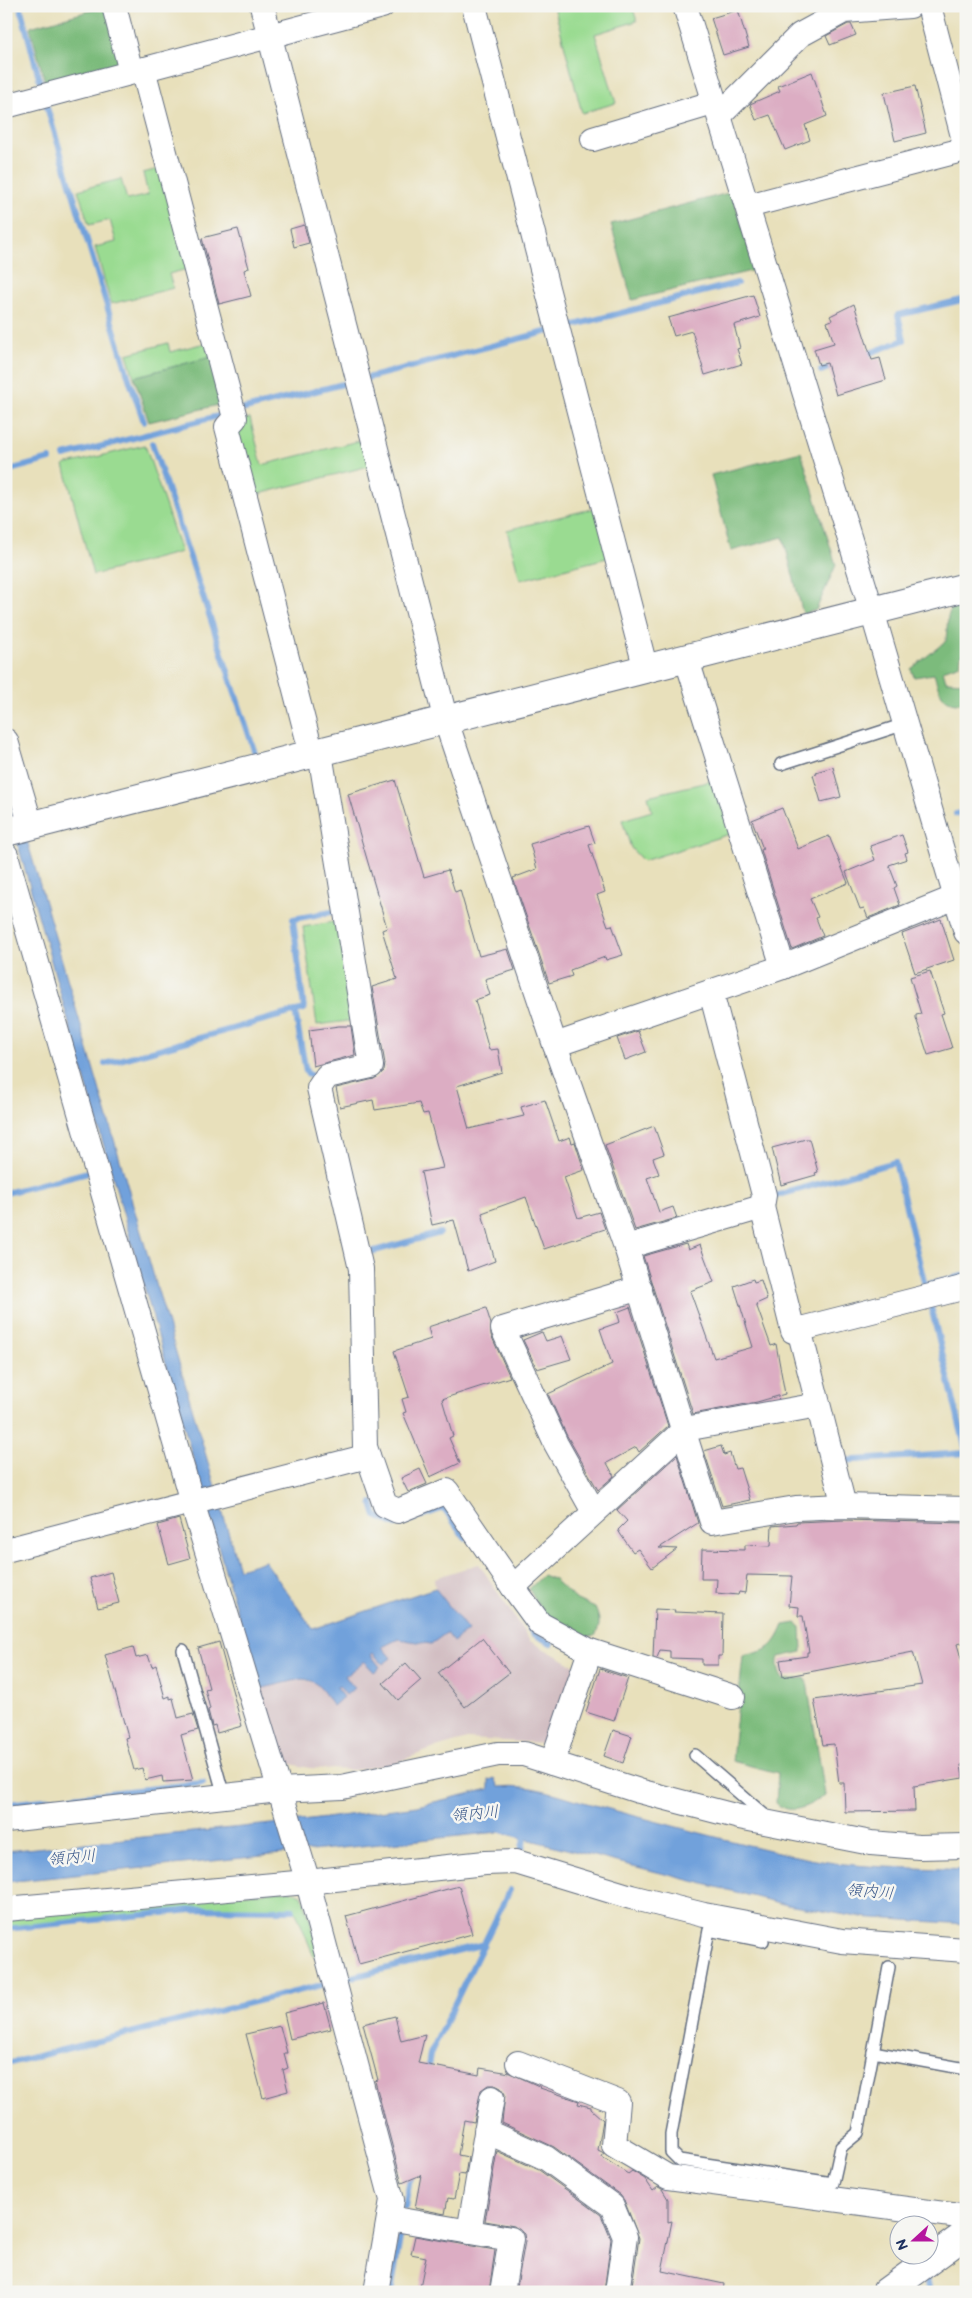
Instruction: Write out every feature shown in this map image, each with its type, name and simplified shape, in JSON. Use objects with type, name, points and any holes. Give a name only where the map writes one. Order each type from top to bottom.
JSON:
[{"type":"street","points":[[114,6],[137,70],[235,418],[227,427],[316,754],[371,1066],[327,1076],[319,1088],[361,1269],[365,1447],[385,1506],[398,1511],[447,1491],[540,1624],[590,1651],[733,1697]]},
{"type":"street","points":[[262,6],[446,721],[555,1045],[640,1288],[712,1522],[796,1508],[844,1506],[966,1509]]},
{"type":"street","points":[[6,106],[382,6]]},
{"type":"street","points":[[474,6],[646,670]]},
{"type":"street","points":[[686,6],[872,611],[966,932]]},
{"type":"street","points":[[593,139],[718,108],[800,35],[844,9],[910,6]]},
{"type":"street","points":[[748,206],[966,148],[929,6]]},
{"type":"street","points":[[16,834],[316,754],[966,587]]},
{"type":"street","points":[[686,660],[783,967]]},
{"type":"street","points":[[6,741],[16,834],[205,1499],[280,1794],[307,1880],[392,2200],[376,2292]]},
{"type":"street","points":[[555,1045],[783,967],[956,897]]},
{"type":"street","points":[[711,992],[764,1195],[762,1207],[792,1331],[966,1287]]},
{"type":"street","points":[[626,1247],[762,1207]]},
{"type":"street","points":[[594,1512],[556,1444],[504,1329],[640,1288]]},
{"type":"street","points":[[799,1329],[844,1506]]},
{"type":"street","points":[[513,1587],[684,1429],[818,1405]]},
{"type":"street","points":[[6,1550],[368,1456]]},
{"type":"street","points":[[552,1762],[590,1651]]},
{"type":"street","points":[[6,1820],[224,1796],[280,1794],[342,1787],[498,1754],[524,1754],[639,1791],[739,1817],[871,1843],[966,1846]]},
{"type":"street","points":[[6,1910],[484,1862],[516,1862],[630,1897],[704,1915],[842,1941],[966,1950]]},
{"type":"street","points":[[518,2064],[618,2102],[614,2145],[668,2177],[959,2216],[966,2223]]},
{"type":"street","points":[[469,2232],[492,2098]]},
{"type":"street","points":[[486,2131],[546,2158],[612,2206],[625,2237],[617,2292]]},
{"type":"street","points":[[389,2218],[511,2239],[502,2292]]},
{"type":"street","points":[[886,2292],[966,2234]]},
{"type":"lane","points":[[781,764],[905,724]]},
{"type":"lane","points":[[184,1650],[224,1796]]},
{"type":"lane","points":[[695,1755],[775,1824]]},
{"type":"lane","points":[[762,1941],[709,1930],[671,2134],[671,2152],[679,2160],[833,2183],[841,2147],[858,2132],[889,1967]]},
{"type":"lane","points":[[873,2052],[966,2069]]},
{"type":"shaded area","points":[[479,1564],[530,1641],[575,1666],[565,1698],[545,1743],[467,1739],[432,1749],[392,1764],[354,1770],[309,1768],[278,1761],[259,1689],[301,1679],[336,1688],[345,1676],[364,1660],[374,1672],[380,1667],[370,1655],[373,1652],[384,1664],[382,1647],[398,1639],[431,1644],[446,1632],[453,1642],[468,1630],[435,1588],[434,1578]]},
{"type":"green space","points":[[108,6],[123,70],[47,89],[30,27]]},
{"type":"green space","points":[[554,6],[632,6],[637,21],[595,34],[616,103],[582,113]]},
{"type":"green space","points":[[166,167],[191,268],[169,274],[173,288],[111,304],[95,247],[116,242],[110,220],[89,225],[78,190],[121,179],[127,200],[148,195],[143,173]]},
{"type":"green space","points":[[732,192],[755,270],[632,300],[611,224]]},
{"type":"green space","points":[[209,342],[214,356],[134,377],[127,354],[168,343],[170,352]]},
{"type":"green space","points":[[214,356],[226,403],[149,422],[134,377]]},
{"type":"green space","points":[[250,418],[262,465],[366,439],[373,465],[251,496],[236,422]]},
{"type":"green space","points":[[145,445],[181,552],[93,575],[64,465]]},
{"type":"green space","points":[[801,452],[836,565],[816,610],[803,614],[783,537],[731,551],[711,475]]},
{"type":"green space","points":[[599,507],[611,557],[520,580],[507,530]]},
{"type":"green space","points":[[966,605],[966,653],[961,655],[960,664],[943,670],[946,681],[966,682],[966,702],[958,703],[947,700],[944,697],[938,687],[934,674],[914,677],[911,669],[946,641],[948,616],[951,609]]},
{"type":"green space","points":[[716,780],[733,833],[643,861],[631,848],[622,820],[652,811],[648,796]]},
{"type":"green space","points":[[339,921],[356,1020],[317,1025],[303,927]]},
{"type":"green space","points":[[543,1575],[553,1579],[577,1600],[595,1608],[599,1622],[595,1636],[583,1637],[547,1620],[529,1589]]},
{"type":"green space","points":[[796,1623],[801,1627],[802,1652],[779,1657],[778,1669],[784,1680],[805,1678],[807,1682],[825,1795],[807,1806],[788,1809],[776,1803],[778,1773],[732,1761],[743,1656],[764,1650],[773,1645],[784,1625]]},
{"type":"green space","points":[[289,1890],[302,1895],[322,1958],[314,1957],[295,1909],[201,1908],[6,1927],[6,1917]]},
{"type":"water","points":[[6,768],[239,1569],[265,1561],[313,1629],[435,1588],[468,1630],[453,1642],[446,1633],[431,1644],[398,1639],[382,1647],[391,1658],[383,1664],[373,1653],[371,1655],[380,1667],[374,1672],[364,1661],[345,1676],[354,1688],[346,1695],[339,1686],[336,1688],[343,1697],[333,1706],[320,1688],[312,1681],[301,1679],[259,1689],[6,803]]},
{"type":"water","name":"領内川","points":[[495,1778],[499,1787],[512,1786],[537,1789],[699,1833],[820,1861],[862,1866],[966,1870],[966,1924],[858,1917],[787,1905],[499,1832],[6,1882],[6,1851],[310,1820],[417,1806],[489,1789],[489,1780]]},
{"type":"building","points":[[738,10],[749,47],[723,55],[711,18]]},
{"type":"building","points":[[851,24],[856,35],[830,45],[826,36]]},
{"type":"building","points":[[812,72],[827,116],[805,125],[810,140],[785,150],[770,115],[756,120],[750,104],[780,91],[778,86]]},
{"type":"building","points":[[915,86],[926,133],[895,141],[884,93]]},
{"type":"building","points":[[304,225],[309,243],[294,247],[290,229]]},
{"type":"building","points":[[238,229],[249,268],[244,270],[251,296],[219,304],[202,238]]},
{"type":"building","points":[[753,295],[760,317],[734,325],[740,348],[737,349],[742,364],[705,375],[692,331],[674,336],[668,318]]},
{"type":"building","points":[[854,304],[872,360],[880,358],[886,380],[836,395],[827,363],[819,365],[814,349],[834,343],[827,322],[832,320],[830,316]]},
{"type":"building","points":[[833,767],[841,797],[821,802],[813,775],[817,774],[816,772]]},
{"type":"building","points":[[395,780],[424,877],[448,870],[455,892],[460,890],[479,956],[508,949],[515,970],[485,979],[490,995],[475,1000],[489,1050],[498,1049],[502,1072],[457,1086],[469,1129],[524,1116],[521,1107],[545,1100],[559,1141],[570,1137],[572,1143],[575,1142],[584,1170],[564,1177],[578,1218],[599,1212],[605,1229],[544,1249],[526,1197],[482,1213],[495,1261],[468,1271],[454,1220],[432,1225],[421,1172],[443,1168],[428,1113],[423,1114],[419,1103],[375,1110],[373,1100],[340,1107],[336,1088],[374,1079],[384,1071],[385,1064],[372,987],[397,979],[382,930],[387,928],[348,794]]},
{"type":"building","points":[[782,808],[798,849],[829,836],[848,883],[810,899],[818,917],[816,918],[823,936],[792,949],[761,850],[763,849],[752,820]]},
{"type":"building","points":[[589,826],[595,843],[589,845],[605,892],[597,895],[608,926],[612,925],[623,955],[606,960],[605,957],[570,970],[572,976],[549,983],[513,878],[537,869],[530,844]]},
{"type":"building","points":[[902,835],[908,852],[905,853],[907,859],[889,865],[897,886],[894,888],[900,905],[868,918],[864,908],[860,909],[846,872],[875,860],[870,846]]},
{"type":"building","points":[[941,919],[954,960],[915,973],[902,934]]},
{"type":"building","points":[[930,971],[944,1013],[941,1014],[952,1048],[928,1055],[916,1018],[916,1015],[921,1014],[910,977]]},
{"type":"building","points":[[351,1026],[355,1055],[313,1066],[309,1030]]},
{"type":"building","points":[[638,1031],[646,1052],[625,1060],[617,1038]]},
{"type":"building","points":[[654,1126],[664,1154],[653,1158],[659,1174],[647,1178],[659,1212],[673,1207],[677,1218],[635,1230],[605,1145]]},
{"type":"building","points":[[809,1139],[818,1172],[815,1173],[816,1175],[781,1185],[772,1148]]},
{"type":"building","points":[[686,1244],[688,1250],[700,1245],[714,1282],[690,1291],[714,1358],[753,1347],[734,1286],[753,1279],[754,1282],[761,1280],[767,1299],[756,1304],[771,1346],[776,1344],[785,1394],[757,1402],[693,1414],[643,1256]]},
{"type":"building","points":[[630,1307],[668,1426],[639,1452],[636,1447],[607,1463],[614,1476],[598,1490],[566,1434],[548,1394],[612,1364],[600,1329],[620,1322],[617,1312]]},
{"type":"building","points":[[486,1308],[491,1324],[491,1335],[510,1377],[442,1399],[453,1436],[449,1438],[460,1463],[430,1477],[403,1413],[406,1412],[402,1399],[409,1397],[394,1351],[431,1339],[428,1327]]},
{"type":"building","points":[[542,1332],[546,1341],[562,1336],[571,1359],[537,1369],[523,1340]]},
{"type":"building","points":[[721,1446],[724,1455],[730,1453],[735,1469],[740,1468],[750,1500],[722,1506],[704,1451]]},
{"type":"building","points":[[677,1455],[698,1523],[659,1548],[677,1549],[652,1568],[638,1549],[633,1552],[621,1535],[618,1530],[627,1521],[617,1510]]},
{"type":"building","points":[[420,1469],[427,1484],[408,1492],[401,1478]]},
{"type":"building","points":[[179,1519],[190,1558],[169,1564],[158,1525]]},
{"type":"building","points":[[844,1520],[966,1523],[966,1642],[957,1644],[966,1676],[966,1764],[961,1765],[963,1778],[914,1786],[915,1811],[845,1812],[844,1783],[839,1783],[834,1744],[823,1745],[814,1700],[922,1685],[913,1652],[783,1677],[780,1660],[807,1656],[807,1652],[809,1652],[803,1616],[798,1616],[799,1607],[789,1606],[792,1576],[747,1575],[745,1593],[739,1592],[738,1595],[716,1593],[717,1579],[701,1579],[702,1549],[745,1550],[745,1545],[771,1546],[772,1526],[796,1524],[797,1522]]},
{"type":"building","points":[[111,1572],[119,1603],[98,1608],[90,1578]]},
{"type":"building","points":[[655,1609],[675,1610],[674,1612],[723,1614],[722,1656],[718,1656],[718,1665],[702,1665],[702,1659],[670,1658],[670,1651],[660,1650],[657,1658],[653,1657]]},
{"type":"building","points":[[482,1638],[509,1673],[465,1707],[438,1673]]},
{"type":"building","points":[[219,1642],[242,1726],[217,1733],[215,1725],[212,1726],[208,1710],[210,1709],[205,1689],[209,1688],[198,1648]]},
{"type":"building","points":[[133,1647],[136,1658],[148,1655],[152,1667],[156,1665],[165,1698],[170,1696],[170,1699],[173,1698],[178,1718],[193,1714],[198,1730],[181,1735],[193,1780],[163,1782],[162,1776],[145,1780],[142,1768],[134,1770],[125,1738],[128,1737],[105,1655]]},
{"type":"building","points":[[406,1663],[421,1680],[398,1700],[383,1683]]},
{"type":"building","points":[[600,1669],[628,1678],[614,1721],[586,1712]]},
{"type":"building","points":[[613,1730],[632,1736],[623,1763],[604,1756]]},
{"type":"building","points":[[459,1886],[472,1934],[359,1964],[346,1916]]},
{"type":"building","points":[[324,2003],[331,2029],[290,2039],[284,2013]]},
{"type":"building","points":[[395,2016],[401,2041],[425,2035],[418,2063],[479,2075],[480,2068],[510,2073],[540,2088],[579,2101],[578,2104],[591,2107],[603,2120],[598,2150],[604,2153],[602,2157],[628,2174],[632,2171],[645,2179],[653,2191],[658,2187],[662,2189],[668,2199],[668,2222],[672,2221],[662,2271],[724,2284],[723,2292],[631,2292],[639,2238],[624,2200],[620,2195],[554,2147],[502,2123],[505,2094],[501,2088],[495,2085],[488,2085],[481,2090],[474,2122],[464,2120],[458,2155],[468,2157],[465,2175],[459,2174],[454,2199],[448,2198],[445,2214],[415,2208],[421,2175],[402,2183],[375,2081],[378,2080],[363,2024]]},
{"type":"building","points":[[280,2026],[287,2053],[284,2053],[288,2068],[283,2070],[288,2091],[263,2098],[246,2034]]},
{"type":"building","points":[[497,2151],[539,2170],[601,2215],[611,2239],[604,2292],[516,2292],[525,2241],[524,2234],[514,2226],[485,2221]]},
{"type":"building","points":[[415,2236],[495,2250],[489,2292],[419,2292],[426,2257],[411,2254]]},
{"type":"waterway","points":[[20,6],[42,89]]},
{"type":"waterway","points":[[46,104],[130,382],[144,422]]},
{"type":"waterway","points":[[567,327],[737,283]]},
{"type":"waterway","points":[[862,356],[904,340],[898,315],[966,299]]},
{"type":"waterway","points":[[367,378],[549,331]]},
{"type":"waterway","points":[[821,371],[836,365]]},
{"type":"waterway","points":[[241,410],[343,384]]},
{"type":"waterway","points":[[64,456],[226,414]]},
{"type":"waterway","points":[[152,443],[255,753]]},
{"type":"waterway","points":[[6,471],[50,459]]},
{"type":"waterway","points":[[956,814],[966,812]]},
{"type":"waterway","points":[[105,1064],[304,1009],[293,919],[337,911]]},
{"type":"waterway","points":[[295,1011],[306,1072],[313,1077]]},
{"type":"waterway","points":[[772,1197],[895,1162],[925,1285],[966,1275]]},
{"type":"waterway","points":[[6,1193],[88,1172]]},
{"type":"waterway","points":[[367,1253],[440,1233]]},
{"type":"waterway","points":[[931,1307],[966,1451]]},
{"type":"waterway","points":[[839,1461],[966,1453]]},
{"type":"waterway","points":[[372,1503],[376,1516],[396,1525],[444,1508],[465,1538]]},
{"type":"waterway","points":[[529,1628],[534,1634],[551,1643]]},
{"type":"waterway","points":[[6,1804],[203,1783]]},
{"type":"waterway","points":[[521,1852],[526,1831]]},
{"type":"waterway","points":[[427,2073],[430,2054],[510,1890]]},
{"type":"waterway","points":[[6,1929],[201,1909],[293,1910]]},
{"type":"waterway","points":[[349,1978],[484,1944]]},
{"type":"waterway","points":[[6,2064],[322,1985]]},
{"type":"waterway","points":[[405,2207],[411,2172]]},
{"type":"waterway","points":[[391,2292],[401,2232]]},
{"type":"waterway","points":[[927,2278],[930,2292]]}]
